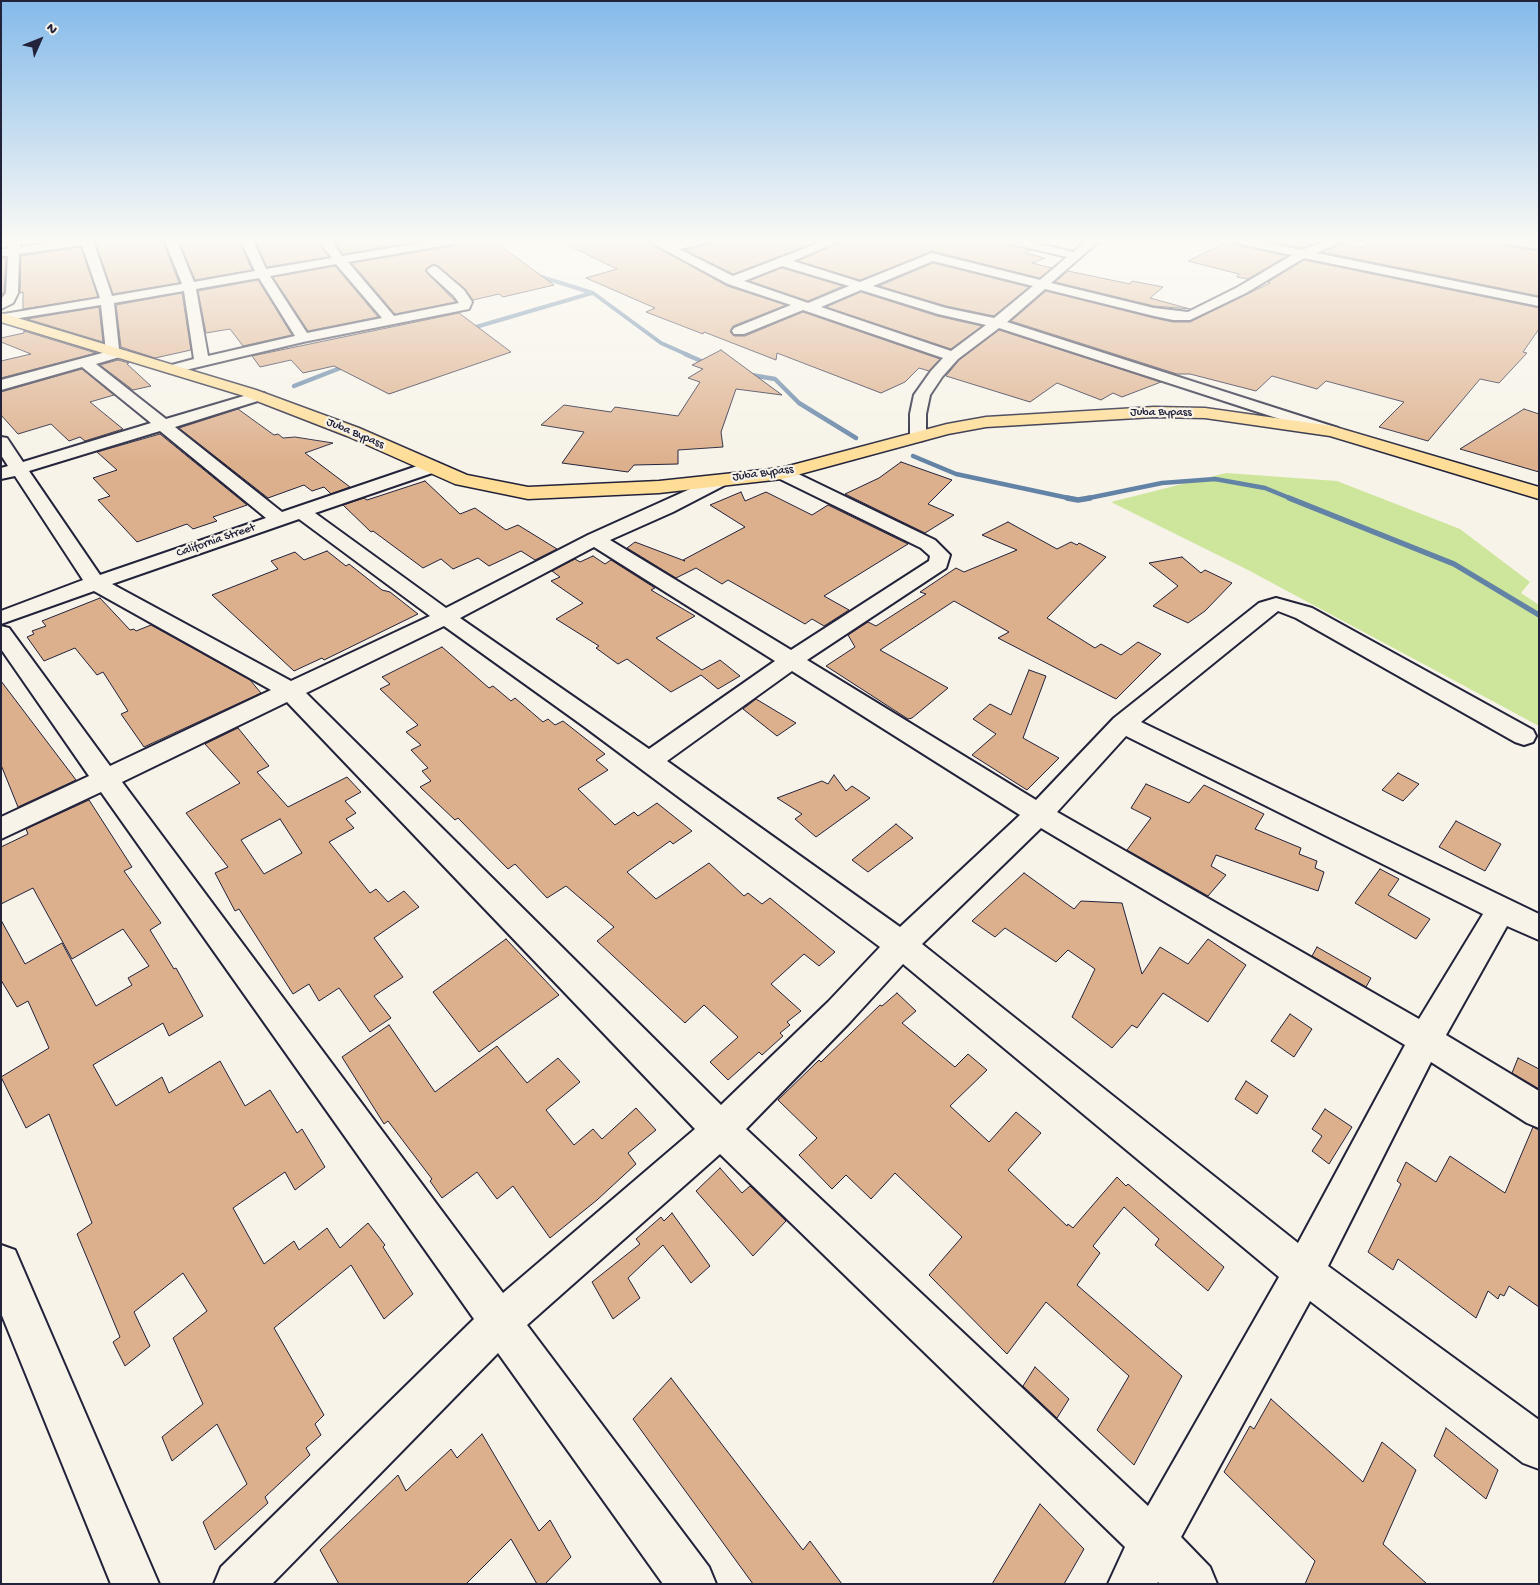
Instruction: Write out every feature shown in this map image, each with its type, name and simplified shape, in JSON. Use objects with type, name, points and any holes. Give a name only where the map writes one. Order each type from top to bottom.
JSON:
[{"type":"main road","name":"Juba Bypass","points":[[2,318],[259,396],[353,432],[462,480],[493,488],[528,493],[659,487],[782,474],[918,436],[986,422],[1154,412],[1213,414],[1332,431],[1539,493]]},
{"type":"street","points":[[2,318],[19,315]]},
{"type":"street","points":[[1,386],[115,352],[109,315]]},
{"type":"street","points":[[194,315],[202,361]]},
{"type":"street","points":[[288,315],[303,338]]},
{"type":"street","points":[[387,315],[391,320]]},
{"type":"street","points":[[173,369],[303,338],[417,315]]},
{"type":"street","points":[[738,331],[782,315]]},
{"type":"street","points":[[832,315],[953,356]]},
{"type":"street","points":[[961,315],[997,323],[1332,431]]},
{"type":"street","points":[[918,436],[918,414],[922,395],[936,374],[953,356],[1006,315]]},
{"type":"street","points":[[1169,315],[1192,315]]},
{"type":"street","points":[[85,362],[164,425],[290,516],[445,617],[591,719],[902,945],[1304,1272],[1539,1446]]},
{"type":"street","points":[[1,474],[259,396]]},
{"type":"street","points":[[1,442],[95,583],[290,691],[721,1130],[1153,1542],[1193,1584]]},
{"type":"street","name":"California Street","points":[[1,618],[95,583],[432,467]]},
{"type":"street","points":[[648,762],[792,660],[935,568],[941,559],[935,549],[928,544],[782,474]]},
{"type":"street","points":[[1,829],[104,778],[445,617],[595,539],[666,508],[721,480]]},
{"type":"street","points":[[595,539],[1039,814],[1425,1040],[1539,1112]]},
{"type":"street","points":[[238,1584],[500,1322],[721,1130],[839,1012],[902,945],[1039,814],[1123,724],[1258,614],[1276,604],[1304,614],[1524,736]]},
{"type":"street","points":[[1,633],[104,778],[692,1584]]},
{"type":"street","points":[[1123,724],[1539,928]]},
{"type":"street","points":[[1132,1584],[1153,1542],[1304,1272],[1425,1040],[1502,909]]},
{"type":"street","points":[[1,1264],[135,1584]]},
{"type":"green space","points":[[1226,473],[1337,481],[1460,529],[1530,582],[1521,593],[1539,605],[1539,726],[1248,570],[1111,502]]},
{"type":"building","points":[[51,315],[100,315],[103,342],[27,319]]},
{"type":"building","points":[[117,315],[185,315],[191,350],[155,358],[121,347]]},
{"type":"building","points":[[203,315],[280,315],[292,335],[243,346],[230,329],[206,333]]},
{"type":"building","points":[[298,315],[376,315],[378,317],[308,331]]},
{"type":"building","points":[[450,315],[462,315],[511,352],[389,394],[334,366],[303,373],[291,360],[260,367],[252,356]]},
{"type":"building","points":[[654,315],[761,315],[733,326],[730,332],[734,336],[745,336],[796,315],[812,315],[940,359],[929,371],[919,368],[905,382],[881,393],[777,353],[776,360],[704,332],[703,334]]},
{"type":"building","points":[[850,315],[934,315],[982,326],[951,349]]},
{"type":"building","points":[[1018,315],[1142,315],[1173,322],[1190,322],[1204,315],[1539,315],[1539,329],[1523,352],[1527,353],[1499,383],[1480,379],[1428,441],[1379,427],[1404,402],[1326,381],[1317,389],[1272,376],[1256,391],[1190,374],[1177,374],[1011,321]]},
{"type":"building","points":[[999,330],[1161,382],[1122,397],[1113,393],[1101,400],[1057,383],[1030,402],[946,376],[959,360]]},
{"type":"building","points":[[24,331],[96,353],[1,378],[1,361],[31,354],[1,342],[1,338],[24,333]]},
{"type":"building","points":[[721,350],[782,395],[736,389],[721,432],[723,447],[678,450],[678,464],[634,465],[628,472],[562,463],[584,432],[541,425],[564,405],[611,412],[615,407],[678,416],[700,382],[688,378],[703,369],[692,365]]},
{"type":"building","points":[[118,360],[129,363],[127,364],[151,386],[133,390],[100,365]]},
{"type":"building","points":[[82,369],[114,395],[90,402],[123,429],[85,441],[80,437],[69,441],[51,424],[18,434],[1,415],[1,392]]},
{"type":"building","points":[[238,409],[274,435],[278,434],[283,438],[295,437],[333,443],[305,453],[350,487],[331,494],[324,487],[312,491],[304,485],[268,498],[179,428]]},
{"type":"building","points":[[1524,409],[1539,414],[1539,472],[1460,449]]},
{"type":"building","points":[[160,434],[247,505],[213,517],[217,521],[193,529],[187,524],[137,542],[98,500],[110,496],[93,478],[117,470],[97,452]]},
{"type":"building","points":[[901,462],[952,480],[928,504],[954,515],[925,533],[845,494],[879,478]]},
{"type":"building","points":[[425,481],[460,514],[475,508],[506,530],[518,525],[557,549],[535,560],[521,551],[489,566],[478,558],[453,569],[441,559],[423,568],[373,531],[371,532],[343,505],[364,498],[367,500]]},
{"type":"building","points":[[741,492],[745,501],[766,492],[812,515],[828,505],[908,544],[824,596],[849,610],[824,626],[812,619],[805,624],[728,580],[722,584],[696,568],[676,578],[627,548],[635,542],[685,561],[683,560],[745,527],[710,505]]},
{"type":"building","points":[[1008,522],[1057,549],[1071,542],[1077,545],[1079,543],[1106,557],[1047,618],[1095,648],[1101,644],[1121,655],[1138,642],[1161,654],[1116,699],[998,638],[1009,632],[954,601],[880,650],[948,688],[912,718],[908,719],[826,666],[855,647],[848,635],[868,622],[876,626],[926,594],[920,592],[956,568],[964,572],[1017,550],[982,535]]},
{"type":"building","points":[[327,551],[346,566],[349,564],[382,590],[390,592],[418,614],[324,660],[322,658],[294,671],[212,595],[278,569],[271,561],[295,552],[304,560]]},
{"type":"building","points":[[593,556],[605,564],[611,560],[655,588],[651,590],[695,616],[656,638],[702,670],[720,660],[740,676],[718,689],[701,675],[671,692],[627,659],[618,664],[596,648],[599,646],[556,619],[583,603],[551,581],[560,577],[552,571],[575,559],[580,562]]},
{"type":"building","points":[[1182,557],[1201,573],[1205,570],[1232,583],[1205,611],[1188,623],[1153,606],[1178,586],[1149,563]]},
{"type":"building","points":[[100,598],[130,630],[134,629],[136,631],[151,625],[250,680],[261,693],[144,747],[121,714],[128,711],[103,672],[97,675],[75,648],[44,661],[27,637],[34,634],[32,631],[46,626],[42,621]]},
{"type":"building","points":[[442,647],[489,688],[493,686],[511,701],[515,698],[543,722],[548,719],[555,725],[563,721],[605,754],[596,760],[608,770],[578,789],[615,825],[634,812],[638,816],[657,803],[692,831],[673,844],[670,841],[627,872],[656,899],[709,863],[744,896],[748,893],[762,904],[770,898],[835,952],[819,966],[804,954],[771,984],[801,1011],[787,1022],[790,1025],[780,1033],[783,1036],[762,1055],[759,1052],[728,1080],[710,1062],[738,1037],[704,1005],[685,1023],[597,941],[614,927],[566,886],[547,898],[515,864],[508,869],[458,818],[455,820],[420,787],[431,781],[422,771],[428,768],[411,750],[421,745],[406,732],[418,725],[380,689],[390,684],[382,677]]},
{"type":"building","points":[[1029,670],[1046,676],[1023,738],[1059,758],[1027,790],[972,755],[996,734],[973,719],[990,704],[1011,715]]},
{"type":"building","points":[[1,681],[76,780],[18,807],[1,765]]},
{"type":"building","points":[[756,699],[796,723],[777,736],[743,709]]},
{"type":"building","points":[[238,728],[269,766],[257,772],[288,807],[347,777],[361,792],[345,801],[356,813],[346,819],[354,828],[329,842],[370,893],[376,889],[388,902],[404,891],[419,907],[374,938],[403,977],[374,996],[391,1018],[370,1032],[339,988],[319,1001],[309,984],[293,994],[239,909],[235,911],[215,873],[228,867],[186,813],[240,783],[205,744]],"holes":[[[280,819],[302,853],[264,874],[241,840]]]},
{"type":"building","points":[[1398,773],[1419,784],[1403,801],[1382,790]]},
{"type":"building","points":[[834,775],[846,791],[852,786],[870,798],[816,837],[795,819],[802,814],[777,798],[822,781],[828,784]]},
{"type":"building","points":[[1146,784],[1189,803],[1204,785],[1264,814],[1255,829],[1301,848],[1299,854],[1317,861],[1315,868],[1324,872],[1318,891],[1216,855],[1211,866],[1226,875],[1208,896],[1127,850],[1151,818],[1131,808]]},
{"type":"building","points":[[89,800],[132,867],[124,871],[161,923],[150,930],[174,969],[176,968],[203,1016],[169,1036],[163,1023],[93,1065],[116,1106],[162,1077],[169,1093],[220,1061],[245,1106],[270,1090],[297,1133],[302,1129],[325,1167],[295,1190],[285,1172],[233,1208],[264,1264],[294,1241],[299,1250],[327,1228],[340,1248],[368,1223],[385,1245],[383,1247],[413,1294],[384,1319],[351,1265],[274,1328],[324,1415],[315,1424],[321,1435],[306,1448],[310,1455],[265,1497],[268,1503],[215,1550],[203,1522],[247,1484],[217,1424],[172,1461],[162,1437],[203,1404],[173,1338],[207,1311],[183,1273],[134,1312],[150,1346],[125,1366],[113,1342],[120,1337],[77,1234],[92,1223],[49,1114],[26,1128],[1,1077],[49,1048],[28,1001],[17,1007],[1,980],[1,920],[25,964],[62,943],[96,1006],[132,985],[128,978],[149,966],[123,929],[72,959],[33,888],[1,904],[1,847],[28,834],[26,829]]},
{"type":"building","points":[[1456,821],[1501,844],[1485,871],[1439,847]]},
{"type":"building","points":[[896,824],[913,838],[868,872],[852,860]]},
{"type":"building","points":[[1380,869],[1399,879],[1388,895],[1430,919],[1416,939],[1355,903]]},
{"type":"building","points":[[1024,873],[1074,909],[1081,901],[1122,903],[1142,974],[1160,947],[1188,964],[1208,939],[1246,965],[1208,1022],[1163,993],[1137,1028],[1132,1025],[1112,1048],[1072,1017],[1095,969],[1068,950],[1056,962],[1005,928],[995,937],[972,921]]},
{"type":"building","points":[[506,939],[559,995],[479,1052],[433,992]]},
{"type":"building","points":[[1317,947],[1371,978],[1366,987],[1312,956]]},
{"type":"building","points":[[897,993],[916,1011],[902,1023],[955,1067],[968,1054],[987,1070],[950,1106],[989,1142],[1016,1112],[1041,1133],[1008,1170],[1067,1226],[1068,1224],[1073,1228],[1117,1177],[1126,1186],[1128,1184],[1224,1267],[1208,1291],[1155,1245],[1159,1239],[1124,1207],[1093,1246],[1100,1253],[1077,1285],[1182,1376],[1134,1465],[1097,1430],[1129,1376],[1046,1302],[1007,1354],[929,1275],[962,1237],[895,1173],[871,1199],[846,1175],[832,1189],[799,1155],[817,1138],[778,1100],[880,1005],[882,1006]]},
{"type":"building","points":[[1290,1014],[1312,1029],[1294,1057],[1271,1041]]},
{"type":"building","points":[[389,1025],[435,1092],[497,1046],[527,1083],[558,1058],[580,1082],[546,1110],[574,1145],[593,1129],[602,1139],[636,1108],[656,1130],[628,1153],[636,1164],[597,1200],[550,1238],[513,1186],[497,1199],[477,1172],[442,1198],[430,1181],[432,1179],[388,1121],[384,1124],[342,1057]]},
{"type":"building","points":[[1518,1058],[1539,1069],[1539,1089],[1512,1073]]},
{"type":"building","points":[[1246,1081],[1268,1096],[1257,1114],[1235,1099]]},
{"type":"building","points":[[1325,1109],[1352,1127],[1329,1164],[1312,1151],[1322,1136],[1312,1129]]},
{"type":"building","points":[[1533,1127],[1539,1130],[1539,1307],[1509,1286],[1504,1296],[1500,1294],[1498,1299],[1488,1291],[1476,1318],[1398,1259],[1393,1270],[1368,1252],[1401,1184],[1397,1181],[1406,1162],[1436,1182],[1450,1156],[1505,1193]]},
{"type":"building","points":[[720,1168],[742,1193],[750,1186],[786,1221],[753,1256],[696,1191]]},
{"type":"building","points":[[672,1213],[710,1266],[691,1283],[663,1245],[628,1278],[640,1298],[613,1319],[592,1282],[640,1244],[636,1239],[661,1217],[664,1221]]},
{"type":"building","points":[[1035,1367],[1069,1399],[1057,1418],[1023,1386]]},
{"type":"building","points":[[671,1378],[803,1550],[810,1541],[842,1584],[753,1584],[633,1419]]},
{"type":"building","points":[[1271,1399],[1363,1482],[1382,1442],[1416,1470],[1383,1544],[1427,1584],[1305,1584],[1315,1561],[1224,1472],[1250,1426],[1254,1429]]},
{"type":"building","points":[[1446,1428],[1498,1470],[1486,1499],[1434,1456]]},
{"type":"building","points":[[482,1434],[539,1531],[550,1520],[571,1557],[545,1584],[537,1584],[511,1539],[466,1584],[339,1584],[320,1550],[398,1475],[406,1491],[451,1449],[457,1458]]},
{"type":"building","points":[[1040,1504],[1084,1549],[1064,1584],[992,1584]]},
{"type":"waterway","points":[[469,329],[517,315]]},
{"type":"waterway","points":[[623,315],[661,343],[688,355]]},
{"type":"waterway","points":[[685,354],[708,364]]},
{"type":"waterway","points":[[294,386],[348,365]]},
{"type":"waterway","points":[[745,374],[775,379],[799,403],[856,438]]},
{"type":"waterway","points":[[913,456],[956,474],[1073,499]]},
{"type":"waterway","points":[[1084,499],[1162,483],[1215,479],[1265,488],[1292,499]]},
{"type":"waterway","points":[[1067,498],[1084,499]]},
{"type":"waterway","points":[[1084,499],[1090,498]]},
{"type":"waterway","points":[[1289,498],[1454,564],[1539,615]]}]
